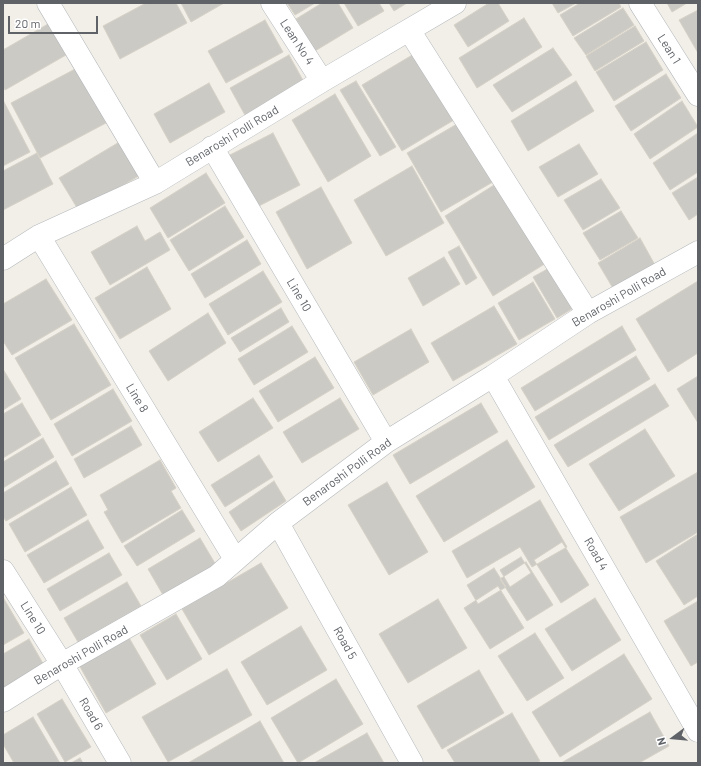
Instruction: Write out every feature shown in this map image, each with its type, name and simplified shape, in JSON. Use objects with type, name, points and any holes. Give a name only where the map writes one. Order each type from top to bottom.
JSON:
[{"type":"street","points":[[48,3],[155,183]]},
{"type":"street","name":"Lean No 4","points":[[272,3],[322,81]]},
{"type":"street","name":"Benaroshi Polli Road","points":[[3,259],[39,236],[155,183],[322,81],[455,3]]},
{"type":"street","name":"Lean 1","points":[[640,3],[698,95]]},
{"type":"street","points":[[409,30],[588,313]]},
{"type":"street","name":"Line 10","points":[[212,147],[386,442]]},
{"type":"street","name":"Line 8","points":[[39,236],[235,559]]},
{"type":"street","name":"Benaroshi Polli Road","points":[[3,701],[62,664],[217,576],[278,523],[386,442],[494,376],[588,313],[698,252]]},
{"type":"street","name":"Road 4","points":[[494,376],[698,731]]},
{"type":"street","name":"Road 5","points":[[278,523],[412,763]]},
{"type":"street","name":"Line 10","points":[[3,571],[62,664]]},
{"type":"street","name":"Road 6","points":[[62,664],[120,763]]},
{"type":"building","points":[[146,3],[176,3],[187,23],[120,59],[103,26]]},
{"type":"building","points":[[181,3],[224,3],[191,22]]},
{"type":"building","points":[[287,3],[315,3],[295,15]]},
{"type":"building","points":[[322,3],[338,3],[353,28],[315,51],[296,19]]},
{"type":"building","points":[[344,3],[379,3],[384,11],[358,26]]},
{"type":"building","points":[[389,3],[407,3],[394,11]]},
{"type":"building","points":[[489,3],[498,3],[509,21],[468,47],[454,25]]},
{"type":"building","points":[[552,3],[576,3],[558,13]]},
{"type":"building","points":[[580,3],[619,3],[621,7],[573,36],[560,15]]},
{"type":"building","points":[[667,3],[687,3],[672,12]]},
{"type":"building","points":[[623,8],[634,25],[586,55],[574,38]]},
{"type":"building","points":[[698,10],[698,53],[679,20]]},
{"type":"building","points":[[524,18],[542,47],[477,88],[459,58]]},
{"type":"building","points":[[265,20],[283,52],[226,83],[208,51]]},
{"type":"building","points":[[48,24],[66,55],[5,90],[3,86],[3,50]]},
{"type":"building","points":[[635,26],[644,41],[595,71],[586,56]]},
{"type":"building","points":[[646,42],[663,70],[614,101],[596,72]]},
{"type":"building","points":[[553,48],[572,75],[512,112],[493,85]]},
{"type":"building","points":[[419,51],[459,117],[402,151],[362,85]]},
{"type":"building","points":[[289,55],[305,84],[246,117],[230,88]]},
{"type":"building","points":[[77,68],[106,123],[40,158],[11,103]]},
{"type":"building","points":[[666,74],[681,98],[631,131],[615,106]]},
{"type":"building","points":[[356,81],[396,147],[380,156],[340,90]]},
{"type":"building","points":[[576,81],[594,111],[528,151],[511,121]]},
{"type":"building","points":[[209,83],[225,112],[170,143],[154,114]]},
{"type":"building","points":[[335,94],[371,156],[328,182],[292,120]]},
{"type":"building","points":[[3,100],[30,152],[3,166]]},
{"type":"building","points":[[682,101],[698,127],[650,159],[634,134]]},
{"type":"building","points":[[464,120],[498,179],[441,212],[407,153]]},
{"type":"building","points":[[273,133],[300,185],[253,209],[226,157]]},
{"type":"building","points":[[698,133],[698,172],[670,190],[653,163]]},
{"type":"building","points":[[121,141],[142,174],[79,211],[59,178]]},
{"type":"building","points":[[579,144],[598,174],[558,197],[539,167]]},
{"type":"building","points":[[37,153],[53,184],[3,210],[3,171]]},
{"type":"building","points":[[412,166],[444,223],[386,256],[354,200]]},
{"type":"building","points":[[206,173],[225,203],[168,238],[150,208]]},
{"type":"building","points":[[698,177],[698,214],[689,220],[672,193]]},
{"type":"building","points":[[601,179],[620,208],[583,230],[564,200]]},
{"type":"building","points":[[502,180],[551,260],[493,296],[445,216]]},
{"type":"building","points":[[321,187],[352,243],[307,269],[276,212]]},
{"type":"building","points":[[225,206],[244,237],[189,271],[170,240]]},
{"type":"building","points":[[621,211],[638,238],[600,260],[583,233]]},
{"type":"building","points":[[137,226],[145,241],[160,232],[170,250],[110,285],[91,252]]},
{"type":"building","points":[[640,238],[655,265],[614,290],[598,263]]},
{"type":"building","points":[[247,240],[261,264],[205,298],[191,274]]},
{"type":"building","points":[[459,246],[477,278],[466,285],[448,252]]},
{"type":"building","points":[[444,257],[460,284],[423,306],[408,278]]},
{"type":"building","points":[[147,267],[171,309],[120,339],[95,298]]},
{"type":"building","points":[[551,267],[575,307],[557,318],[533,277]]},
{"type":"building","points":[[263,271],[282,302],[228,335],[209,304]]},
{"type":"building","points":[[46,279],[72,320],[12,355],[3,341],[3,304]]},
{"type":"building","points":[[698,281],[698,353],[668,372],[636,319]]},
{"type":"building","points":[[533,282],[555,319],[519,340],[498,303]]},
{"type":"building","points":[[494,306],[517,344],[453,381],[431,343]]},
{"type":"building","points":[[281,308],[289,322],[240,352],[231,338]]},
{"type":"building","points":[[208,313],[226,343],[168,381],[149,351]]},
{"type":"building","points":[[74,324],[111,385],[51,420],[15,358]]},
{"type":"building","points":[[292,326],[308,352],[254,385],[238,359]]},
{"type":"building","points":[[622,326],[636,350],[535,411],[521,388]]},
{"type":"building","points":[[411,329],[429,362],[373,395],[354,362]]},
{"type":"building","points":[[636,356],[650,379],[549,440],[535,417]]},
{"type":"building","points":[[315,357],[334,388],[278,422],[259,391]]},
{"type":"building","points":[[3,369],[21,399],[3,410]]},
{"type":"building","points":[[698,376],[698,423],[677,389]]},
{"type":"building","points":[[655,384],[669,406],[568,467],[554,445]]},
{"type":"building","points":[[113,389],[132,421],[72,456],[54,424]]},
{"type":"building","points":[[253,398],[273,428],[218,462],[199,432]]},
{"type":"building","points":[[340,398],[359,429],[302,463],[283,432]]},
{"type":"building","points":[[22,403],[41,435],[3,458],[3,414]]},
{"type":"building","points":[[481,403],[498,432],[410,484],[393,455]]},
{"type":"building","points":[[131,426],[142,445],[84,478],[74,459]]},
{"type":"building","points":[[645,429],[675,476],[619,511],[589,464]]},
{"type":"building","points":[[43,438],[54,457],[3,488],[3,462]]},
{"type":"building","points":[[507,440],[535,487],[444,542],[416,496]]},
{"type":"building","points":[[259,455],[273,477],[225,507],[211,485]]},
{"type":"building","points":[[160,460],[176,488],[171,491],[181,508],[122,543],[104,512],[108,510],[100,495]]},
{"type":"building","points":[[56,461],[69,484],[6,521],[3,517],[3,493]]},
{"type":"building","points":[[698,472],[698,532],[646,563],[620,517]]},
{"type":"building","points":[[274,481],[286,501],[241,531],[229,512]]},
{"type":"building","points":[[387,482],[428,552],[389,575],[348,505]]},
{"type":"building","points":[[71,487],[87,515],[25,552],[9,524]]},
{"type":"building","points":[[540,500],[567,547],[532,567],[520,547],[467,578],[452,551]]},
{"type":"building","points":[[182,510],[195,531],[137,566],[124,546]]},
{"type":"building","points":[[88,520],[104,548],[44,583],[27,555]]},
{"type":"building","points":[[698,534],[698,596],[684,605],[656,561]]},
{"type":"building","points":[[200,538],[216,565],[163,595],[148,569]]},
{"type":"building","points":[[562,542],[589,585],[561,603],[534,560]]},
{"type":"building","points":[[109,553],[122,575],[60,611],[47,589]]},
{"type":"building","points":[[521,557],[531,573],[510,587],[500,570]]},
{"type":"building","points":[[526,562],[553,605],[527,621],[500,579]]},
{"type":"building","points":[[261,563],[288,608],[209,655],[182,609]]},
{"type":"building","points":[[494,568],[506,587],[478,604],[467,585]]},
{"type":"building","points":[[127,582],[141,606],[78,642],[64,618]]},
{"type":"building","points":[[498,586],[524,628],[490,649],[464,608]]},
{"type":"building","points":[[595,598],[621,640],[572,671],[545,629]]},
{"type":"building","points":[[4,599],[24,633],[3,645],[3,600]]},
{"type":"building","points":[[438,599],[467,648],[408,683],[379,634]]},
{"type":"building","points":[[698,601],[698,662],[691,666],[664,621]]},
{"type":"building","points":[[176,614],[202,659],[167,680],[140,635]]},
{"type":"building","points":[[301,626],[327,670],[267,705],[241,662]]},
{"type":"building","points":[[535,633],[564,678],[527,701],[498,656]]},
{"type":"building","points":[[128,636],[156,684],[106,713],[79,665]]},
{"type":"building","points":[[29,639],[45,667],[3,690],[3,654]]},
{"type":"building","points":[[624,654],[652,699],[560,757],[532,712]]},
{"type":"building","points":[[227,669],[252,715],[168,762],[142,717]]},
{"type":"building","points":[[479,670],[504,713],[442,749],[417,706]]},
{"type":"building","points":[[336,679],[363,724],[298,763],[271,718]]},
{"type":"building","points":[[62,699],[91,747],[65,762],[37,714]]},
{"type":"building","points":[[650,712],[669,746],[639,763],[561,763]]},
{"type":"building","points":[[512,713],[540,761],[537,763],[455,763],[447,750]]},
{"type":"building","points":[[33,717],[60,763],[14,763],[3,744],[3,735]]},
{"type":"building","points":[[260,721],[284,763],[188,763]]},
{"type":"building","points":[[367,733],[384,763],[314,763]]},
{"type":"building","points":[[80,758],[83,763],[71,763]]}]
